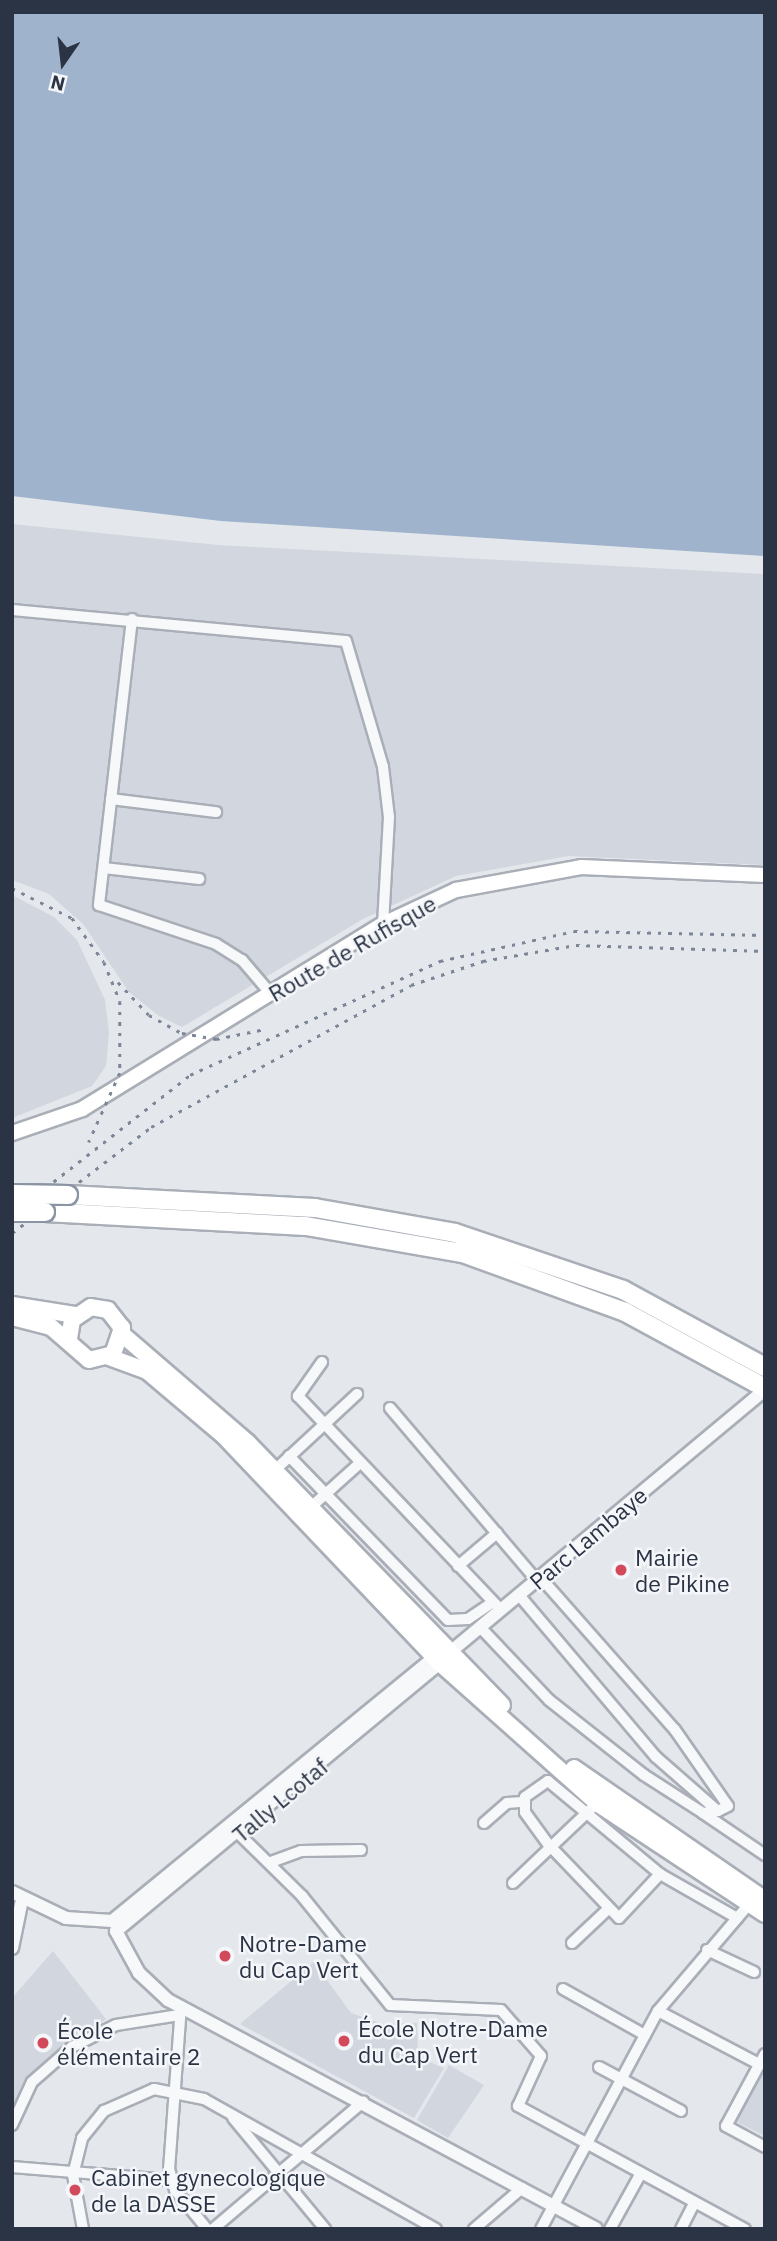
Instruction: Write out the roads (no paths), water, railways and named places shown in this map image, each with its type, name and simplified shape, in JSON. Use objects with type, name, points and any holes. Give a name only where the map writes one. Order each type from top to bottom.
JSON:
[{"type":"highway","points":[[13,1200],[68,1195],[315,1208],[455,1233],[622,1290],[765,1367]]},
{"type":"highway","points":[[13,1200],[45,1212],[306,1226],[463,1254],[625,1312],[765,1389]]},
{"type":"highway","points":[[12,1305],[76,1315],[92,1307],[108,1310],[122,1335],[275,1470],[311,1507],[441,1658],[589,1781],[757,1902],[765,1914]]},
{"type":"highway","points":[[69,1340],[76,1315]]},
{"type":"highway","points":[[12,1317],[51,1327],[89,1360],[109,1357],[147,1371],[223,1435],[441,1658],[597,1803],[757,1902]]},
{"type":"highway","points":[[109,1357],[122,1335]]},
{"type":"main road","name":"Route de Rufisque","points":[[12,1133],[82,1109],[383,925],[456,890],[558,868],[765,875]]},
{"type":"street","points":[[12,610],[132,619],[346,641],[383,767],[389,817],[383,925]]},
{"type":"street","points":[[132,619],[99,905],[216,944],[242,960],[271,994]]},
{"type":"street","points":[[111,799],[216,812]]},
{"type":"street","points":[[104,868],[199,879]]},
{"type":"street","points":[[289,1456],[327,1493],[398,1575],[448,1620],[468,1619],[497,1606],[324,1427],[297,1393],[323,1362]]},
{"type":"street","name":"Parc Lambaye","points":[[441,1658],[480,1627],[497,1606],[519,1595],[539,1579],[765,1389]]},
{"type":"street","points":[[275,1470],[357,1394]]},
{"type":"street","points":[[390,1408],[497,1533],[675,1730],[729,1803],[718,1811],[703,1812]]},
{"type":"street","points":[[311,1507],[359,1464]]},
{"type":"street","points":[[458,1566],[497,1533]]},
{"type":"street","points":[[519,1595],[614,1713],[718,1811]]},
{"type":"street","points":[[480,1627],[566,1714],[765,1855]]},
{"type":"street","name":"Tally Lcotaf","points":[[114,1926],[240,1835],[441,1658]]},
{"type":"street","name":"Tally Lcotaf","points":[[114,1926],[441,1658]]},
{"type":"street","points":[[484,1823],[507,1803],[523,1802],[548,1781],[582,1814],[660,1874],[737,1917]]},
{"type":"street","points":[[523,1802],[548,1844],[607,1910],[624,1918],[660,1874]]},
{"type":"street","points":[[513,1883],[548,1844],[597,1803]]},
{"type":"street","points":[[240,1835],[271,1862],[390,2005],[501,2010],[541,2056],[518,2106],[745,2229]]},
{"type":"street","points":[[271,1862],[301,1850],[361,1850]]},
{"type":"street","points":[[12,1892],[66,1918],[114,1926]]},
{"type":"street","points":[[12,1948],[17,1902],[68,1925],[114,1926]]},
{"type":"street","points":[[541,2229],[585,2142],[658,2011],[737,1917],[757,1902]]},
{"type":"street","points":[[572,1942],[607,1910]]},
{"type":"street","points":[[114,1926],[139,1973],[180,2011],[363,2102],[596,2229]]},
{"type":"street","points":[[707,1951],[754,1972]]},
{"type":"street","points":[[563,1989],[645,2035]]},
{"type":"street","points":[[180,2011],[171,2180],[206,2229]]},
{"type":"street","points":[[12,2125],[32,2082],[72,2047],[116,2025],[180,2011]]},
{"type":"street","points":[[658,2011],[760,2064]]},
{"type":"street","points":[[765,2054],[726,2126],[765,2147]]},
{"type":"street","points":[[599,2067],[681,2111]]},
{"type":"street","points":[[83,2229],[73,2175],[82,2137],[104,2111],[137,2094],[175,2089],[229,2112],[436,2229]]},
{"type":"street","points":[[213,2229],[363,2102]]},
{"type":"street","points":[[229,2112],[325,2229]]},
{"type":"street","points":[[12,2167],[73,2175],[171,2180]]},
{"type":"street","points":[[610,2229],[641,2173]]},
{"type":"street","points":[[474,2229],[522,2188]]},
{"type":"street","points":[[681,2229],[695,2202]]},
{"type":"water","points":[[12,12],[765,12],[765,556],[221,521],[12,496]]},
{"type":"railway","points":[[12,888],[72,918],[104,962],[120,1001],[120,1073],[89,1142]]},
{"type":"railway","points":[[12,1214],[190,1075],[440,961],[574,931],[765,935]]},
{"type":"railway","points":[[12,1233],[151,1127],[411,985],[483,961],[576,945],[765,951]]},
{"type":"railway","points":[[118,982],[149,1015],[182,1033],[216,1039],[265,1029]]},
{"type":"place","name":"Mairie de Pikine","points":[[621,1570]]},
{"type":"place","name":"Notre-Dame du Cap Vert","points":[[225,1956]]},
{"type":"place","name":"École Notre-Dame du Cap Vert","points":[[344,2041]]},
{"type":"place","name":"École élémentaire 2","points":[[43,2043]]},
{"type":"place","name":"Cabinet gynecologique de la DASSE","points":[[75,2190]]}]
